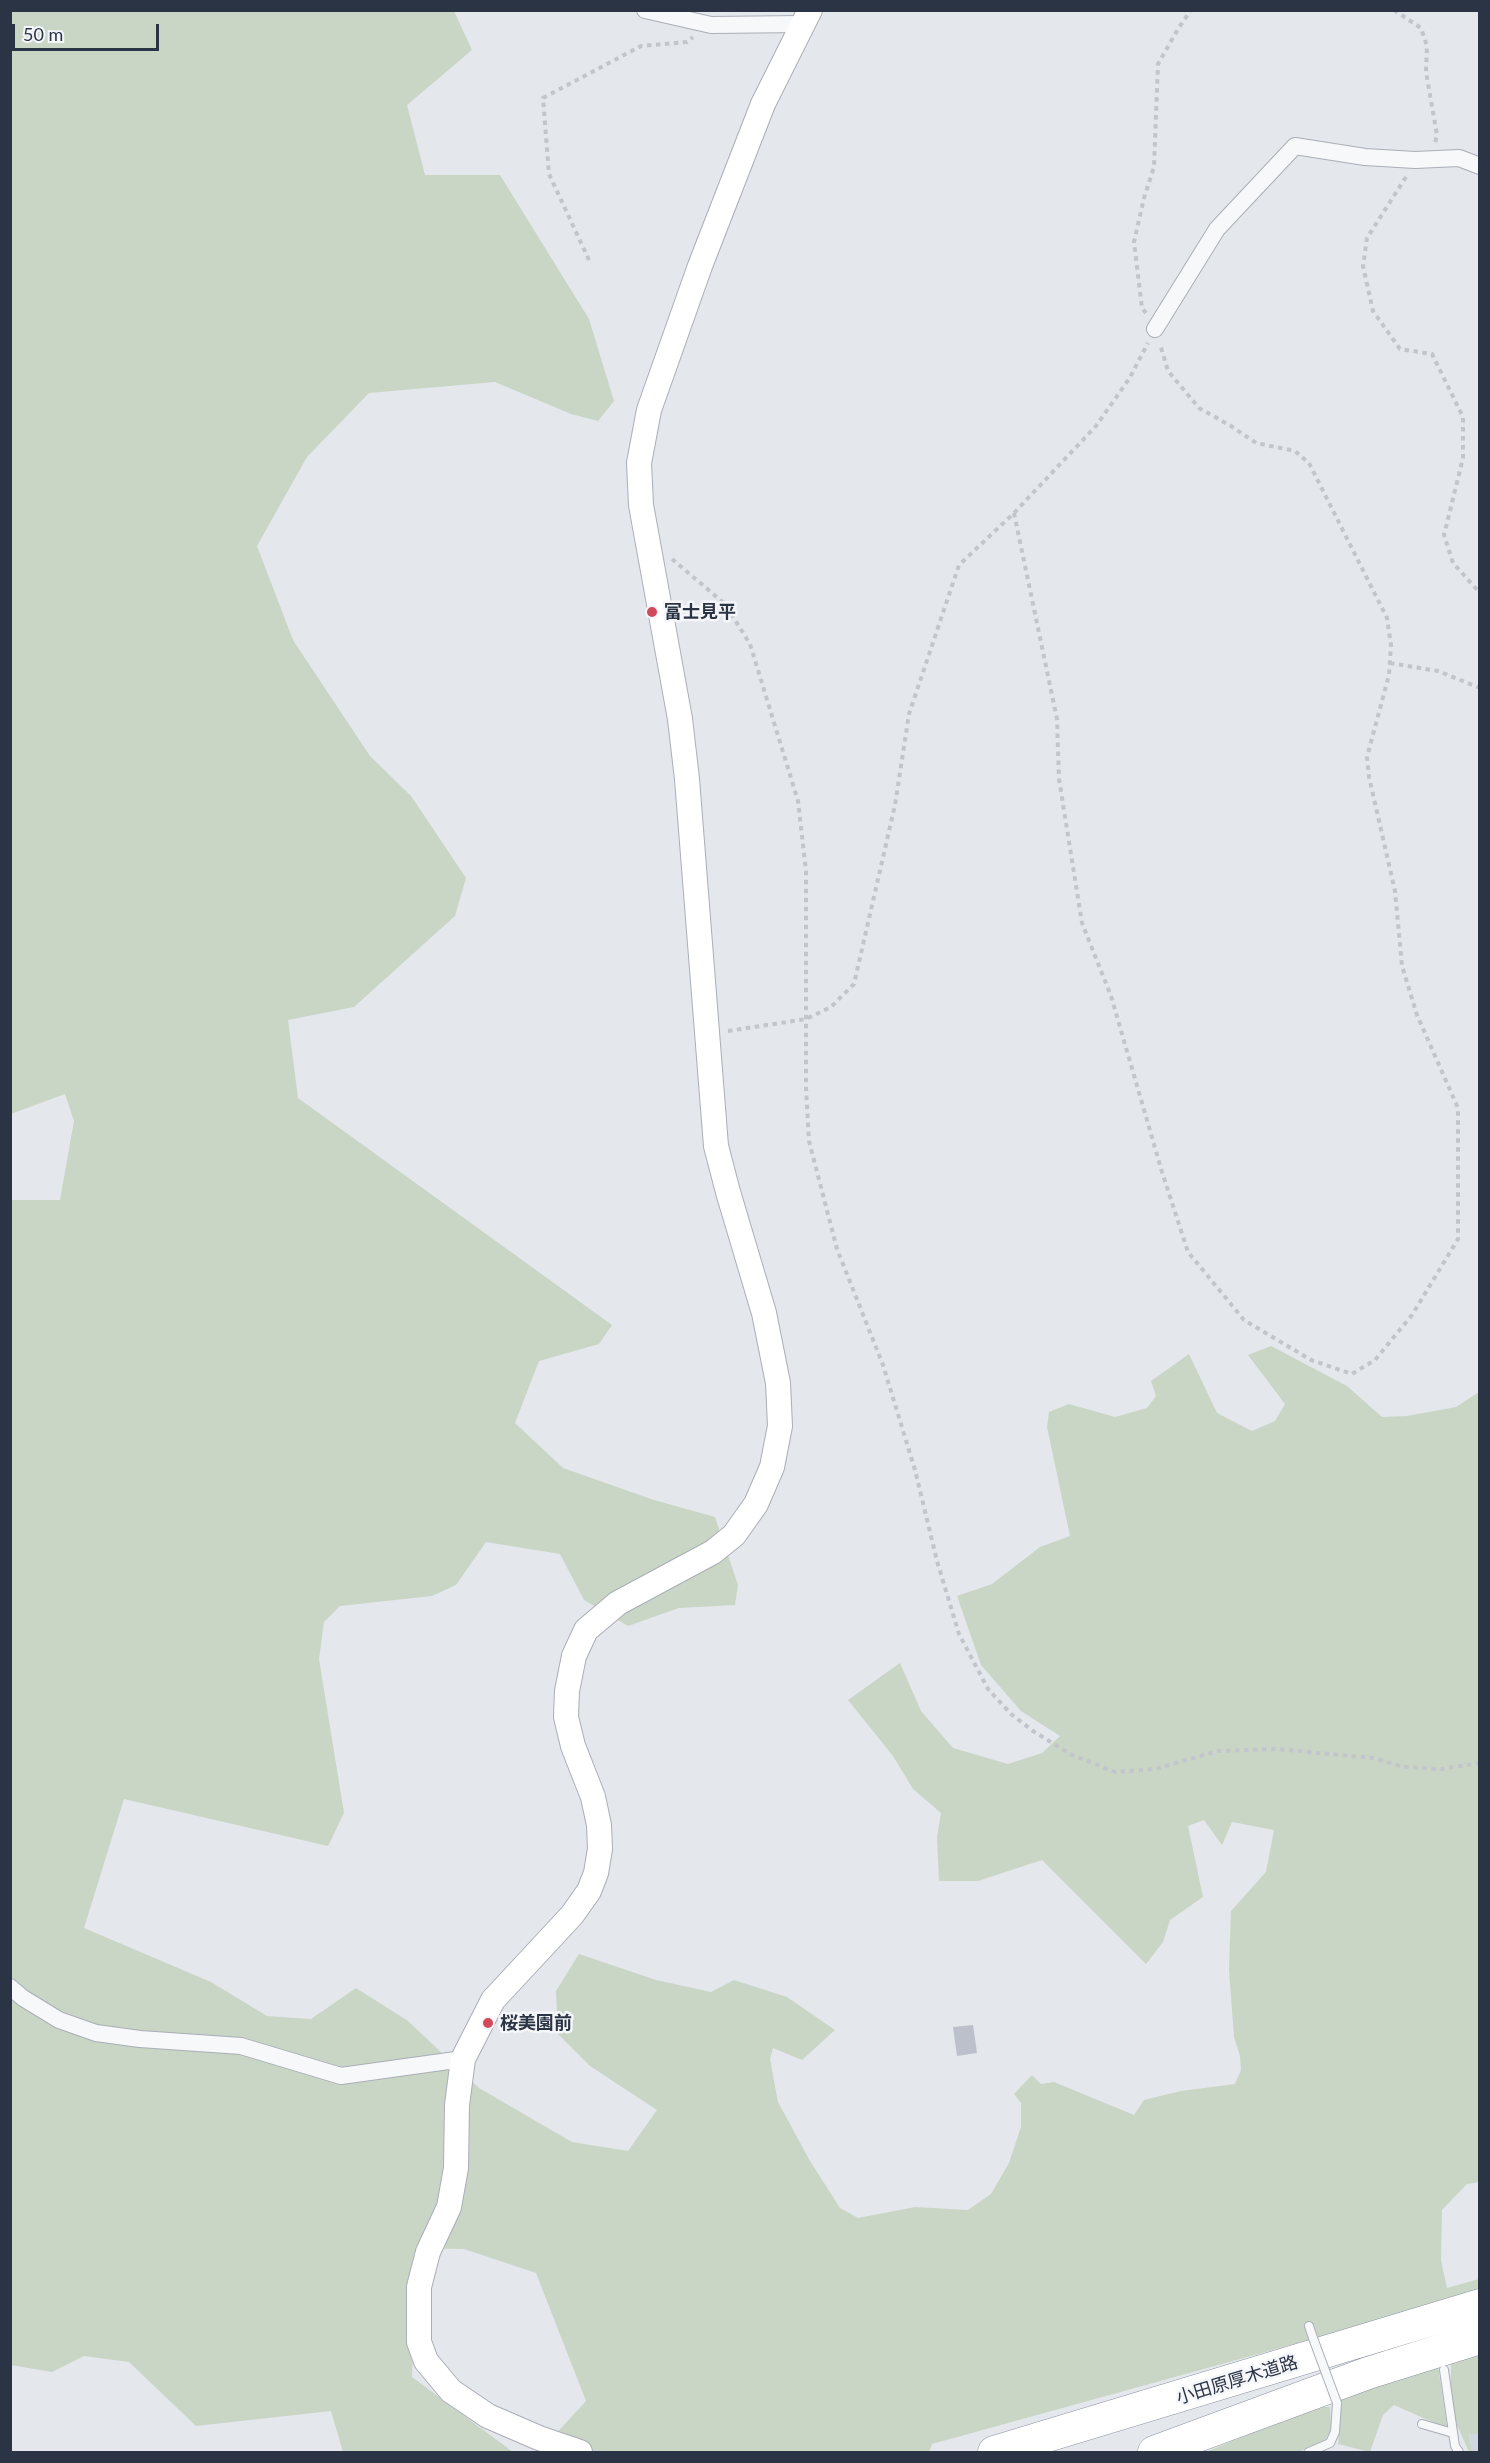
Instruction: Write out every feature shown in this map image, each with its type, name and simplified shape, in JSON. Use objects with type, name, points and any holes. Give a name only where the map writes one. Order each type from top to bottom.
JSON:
[{"type":"highway","name":"小田原厚木道路","points":[[994,2452],[1479,2305]]},
{"type":"highway","name":"小田原厚木道路","points":[[1154,2452],[1368,2373],[1479,2338]]},
{"type":"street","points":[[645,10],[711,25],[807,17]]},
{"type":"street","points":[[580,2452],[539,2438],[488,2416],[451,2391],[426,2361],[419,2342],[419,2287],[428,2252],[448,2207],[456,2168],[457,2104],[463,2059],[493,2000],[572,1916],[589,1891],[596,1873],[600,1849],[599,1825],[593,1797],[573,1746],[566,1717],[567,1691],[574,1656],[586,1630],[618,1603],[713,1552],[734,1535],[756,1504],[772,1467],[780,1426],[778,1383],[764,1313],[716,1146],[688,790],[680,719],[641,505],[639,463],[649,410],[739,163],[763,104],[807,17]]},
{"type":"street","points":[[1155,329],[1217,229],[1295,146],[1365,157],[1415,160],[1459,158],[1479,166]]},
{"type":"street","points":[[10,1987],[23,1998],[59,2020],[96,2033],[140,2039],[241,2046],[341,2076],[463,2059]]},
{"type":"lane","points":[[1309,2326],[1337,2403],[1335,2432],[1330,2444],[1309,2452]]},
{"type":"lane","points":[[1444,2370],[1455,2446],[1459,2452]]},
{"type":"lane","points":[[1422,2424],[1453,2433]]},
{"type":"path","points":[[1014,513],[1057,719],[1059,779],[1082,922],[1112,996],[1162,1172],[1188,1252],[1244,1320],[1311,1360],[1352,1374],[1375,1359],[1412,1315],[1458,1239],[1458,1108],[1416,1015],[1402,966],[1395,891],[1369,777],[1367,757],[1389,675],[1391,645],[1387,618],[1309,463],[1295,451],[1256,443],[1199,408],[1168,371],[1155,329],[1142,308],[1134,242],[1143,198],[1154,167],[1158,64],[1191,10]]},
{"type":"path","points":[[1394,10],[1421,28],[1427,46],[1426,72],[1437,135],[1435,146],[1415,160],[1367,238],[1363,266],[1374,311],[1400,349],[1432,354],[1463,417],[1463,458],[1444,535],[1453,563],[1479,593]]},
{"type":"path","points":[[589,260],[549,174],[543,98],[641,46],[687,42],[711,25]]},
{"type":"path","points":[[707,1035],[806,1019],[831,1007],[854,984],[895,805],[909,714],[959,565],[1014,513],[1096,426],[1129,379],[1155,329]]},
{"type":"path","points":[[648,544],[686,569],[726,604],[750,644],[798,801],[806,871],[806,1088],[809,1141],[837,1249],[883,1365],[915,1470],[937,1561],[959,1634],[988,1689],[1003,1706],[1034,1731],[1061,1748],[1115,1772],[1155,1769],[1218,1751],[1276,1749],[1373,1758],[1413,1768],[1441,1769],[1479,1763]]},
{"type":"path","points":[[1390,663],[1438,671],[1479,688]]},
{"type":"shaded area","points":[[1469,2433],[1479,2434],[1479,2452],[1472,2452]]},
{"type":"green space","points":[[11,11],[454,11],[472,50],[407,105],[425,175],[500,175],[589,319],[614,401],[598,421],[571,414],[495,382],[369,393],[307,457],[257,546],[293,640],[370,756],[411,796],[466,878],[455,916],[354,1007],[288,1020],[298,1098],[612,1325],[599,1344],[539,1361],[515,1423],[563,1468],[654,1500],[715,1517],[738,1585],[735,1605],[679,1608],[628,1626],[584,1600],[560,1554],[486,1542],[456,1585],[432,1596],[340,1606],[324,1622],[319,1659],[344,1813],[328,1846],[124,1799],[84,1928],[211,1982],[267,2016],[311,2019],[356,1988],[408,2021],[479,2088],[572,2142],[628,2151],[657,2110],[590,2066],[558,2034],[556,1991],[579,1954],[656,1980],[711,1992],[734,1980],[787,1997],[835,2030],[802,2060],[773,2048],[770,2059],[778,2102],[810,2161],[840,2208],[858,2218],[915,2207],[968,2210],[991,2194],[1009,2163],[1021,2127],[1021,2103],[1014,2094],[1032,2075],[1041,2084],[1054,2082],[1134,2115],[1144,2100],[1181,2091],[1235,2084],[1241,2070],[1240,2056],[1234,2037],[1229,1970],[1231,1911],[1266,1872],[1274,1830],[1232,1822],[1222,1845],[1204,1820],[1188,1826],[1203,1897],[1170,1920],[1163,1942],[1146,1964],[1042,1860],[978,1881],[939,1881],[937,1837],[941,1813],[913,1789],[893,1756],[848,1700],[900,1663],[921,1711],[953,1748],[1008,1764],[1042,1753],[1060,1736],[1021,1711],[981,1665],[957,1596],[992,1584],[1040,1547],[1070,1536],[1047,1427],[1049,1412],[1069,1404],[1115,1417],[1147,1408],[1156,1396],[1151,1381],[1189,1354],[1217,1413],[1252,1431],[1275,1421],[1285,1404],[1248,1355],[1271,1346],[1347,1386],[1382,1417],[1407,1416],[1456,1407],[1479,1392],[1480,2182],[1467,2184],[1442,2210],[1441,2260],[1447,2288],[1479,2279],[1479,2293],[932,2444],[929,2452],[539,2452],[586,2401],[536,2273],[464,2249],[416,2248],[412,2377],[513,2452],[343,2452],[331,2411],[196,2426],[129,2362],[84,2356],[52,2372],[11,2365],[11,1200],[60,1200],[74,1121],[65,1094],[11,1114]]},
{"type":"green space","points":[[1479,2353],[1479,2434],[1469,2434],[1472,2452],[1469,2452],[1456,2423],[1451,2391],[1451,2362]]},
{"type":"green space","points":[[1438,2366],[1447,2426],[1444,2427],[1394,2405],[1383,2415],[1370,2452],[1338,2444],[1342,2398]]},
{"type":"green space","points":[[1314,2407],[1330,2407],[1331,2430],[1324,2442],[1299,2452],[1206,2452]]},
{"type":"building","points":[[973,2025],[977,2053],[957,2056],[953,2027]]},
{"type":"place","name":"富士見平","points":[[652,612]]},
{"type":"place","name":"桜美園前","points":[[488,2023]]}]
